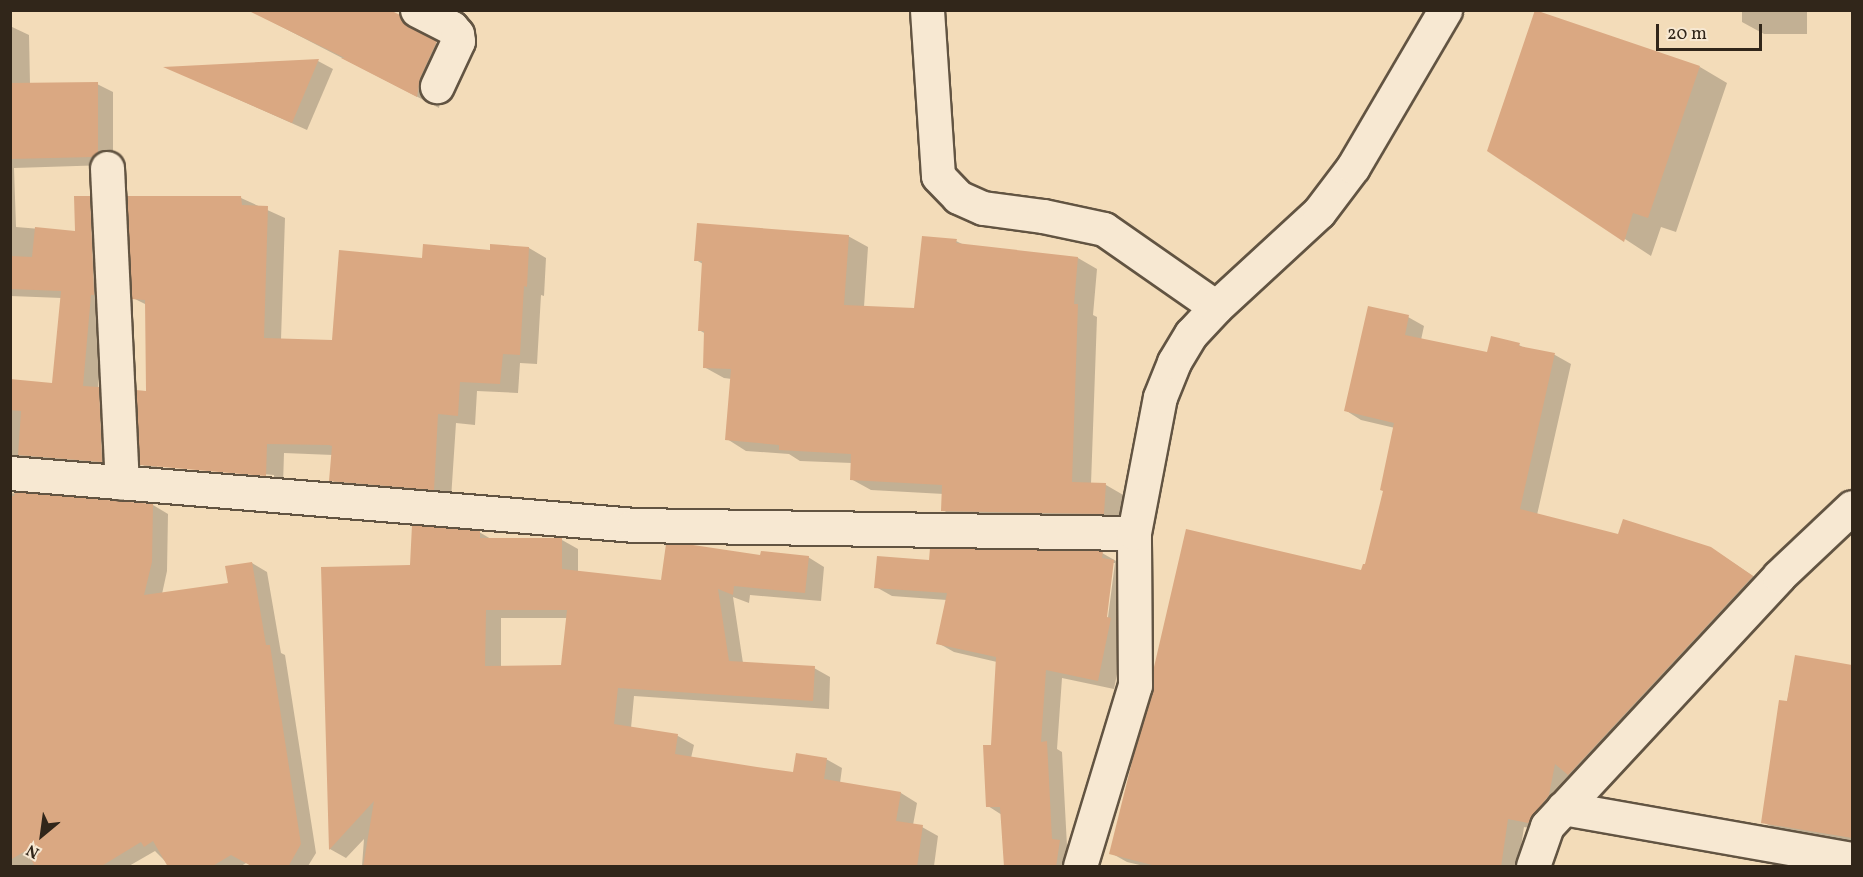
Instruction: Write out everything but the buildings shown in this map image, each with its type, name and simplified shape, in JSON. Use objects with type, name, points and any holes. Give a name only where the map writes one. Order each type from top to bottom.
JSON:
[{"type":"street","points":[[417,10],[452,28],[457,34],[458,41],[437,86]]},
{"type":"street","points":[[927,10],[938,176],[958,197],[983,208],[1042,216],[1104,229],[1215,307]]},
{"type":"street","points":[[1080,867],[1135,685],[1134,533],[1160,397],[1174,363],[1191,334],[1215,307],[1319,212],[1353,167],[1446,10]]},
{"type":"street","points":[[107,168],[122,483]]},
{"type":"street","points":[[10,473],[634,525],[1134,533]]},
{"type":"street","points":[[1533,867],[1546,826],[1779,576],[1852,507]]},
{"type":"street","points":[[1563,808],[1852,859]]}]
